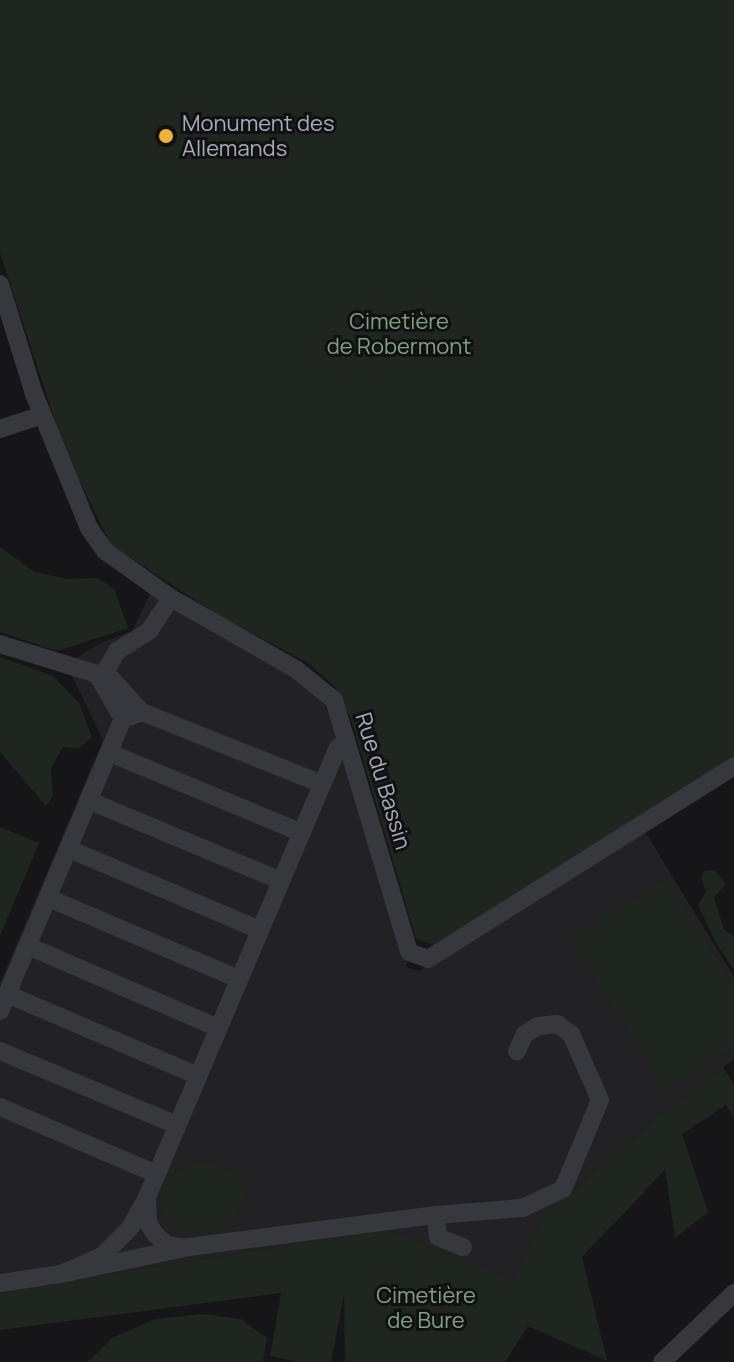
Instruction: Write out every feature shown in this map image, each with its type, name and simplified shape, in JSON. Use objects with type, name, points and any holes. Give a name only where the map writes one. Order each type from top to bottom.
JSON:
[{"type":"street","name":"Rue du Bassin","points":[[0,284],[42,415],[89,528],[105,551],[171,598],[297,670],[334,700],[409,952],[428,959],[734,766]]},
{"type":"street","points":[[0,429],[42,415]]},
{"type":"street","points":[[101,673],[117,651],[149,631],[171,598]]},
{"type":"street","points":[[0,644],[101,673],[142,712],[322,784]]},
{"type":"street","points":[[101,673],[123,719],[4,1002],[198,1076]]},
{"type":"street","points":[[123,719],[142,712]]},
{"type":"street","points":[[61,1274],[102,1256],[130,1228],[147,1197],[338,748]]},
{"type":"street","points":[[110,753],[302,833]]},
{"type":"street","points":[[90,801],[281,881]]},
{"type":"street","points":[[69,849],[260,930]]},
{"type":"street","points":[[48,898],[239,979]]},
{"type":"street","points":[[28,946],[218,1028]]},
{"type":"street","points":[[0,1283],[61,1274],[189,1247],[436,1215],[522,1208],[563,1189],[600,1100],[571,1034],[557,1024],[538,1026],[525,1034],[517,1051]]},
{"type":"street","points":[[0,1051],[177,1125]]},
{"type":"street","points":[[0,1107],[156,1174]]},
{"type":"street","points":[[147,1197],[148,1223],[155,1234],[167,1245],[189,1247]]},
{"type":"street","points":[[436,1215],[438,1237],[463,1247]]},
{"type":"street","points":[[662,1362],[734,1293]]},
{"type":"shaded area","points":[[151,592],[294,673],[324,699],[408,968],[419,971],[442,958],[644,830],[734,977],[734,1059],[667,1109],[543,1217],[514,1281],[386,1229],[0,1292],[0,983],[103,740],[71,674],[76,658],[101,643],[132,631]]},
{"type":"green space","name":"Cimetière de Robermont","points":[[0,0],[734,0],[734,756],[434,945],[416,939],[351,719],[335,687],[308,663],[216,614],[111,545],[65,451],[0,253]]},
{"type":"green space","points":[[0,547],[35,572],[67,579],[98,578],[114,589],[128,628],[57,651],[0,632]]},
{"type":"green space","points":[[0,657],[53,676],[79,703],[92,737],[78,749],[63,747],[51,768],[53,796],[46,806],[0,752]]},
{"type":"green space","points":[[0,827],[39,843],[0,936]]},
{"type":"green space","points":[[715,870],[726,884],[714,898],[724,929],[734,937],[734,970],[717,945],[698,905],[706,891],[701,878],[704,871]]},
{"type":"green space","points":[[666,879],[734,987],[734,1046],[666,1090],[571,940]]},
{"type":"green space","name":"Cimetière de Bure","points":[[723,1067],[734,1084],[734,1119],[726,1105],[682,1134],[708,1212],[675,1238],[665,1170],[582,1257],[607,1361],[528,1326],[505,1362],[345,1362],[344,1295],[331,1362],[298,1362],[270,1356],[281,1293],[0,1330],[0,1292],[386,1229],[514,1280],[543,1217],[667,1109]]},
{"type":"green space","points":[[207,1161],[251,1180],[234,1218],[216,1233],[184,1233],[164,1217],[158,1197],[168,1176],[187,1166]]},
{"type":"green space","points":[[202,1314],[241,1319],[267,1338],[263,1362],[88,1362],[112,1338],[156,1319]]},
{"type":"place","name":"Monument des Allemands","points":[[166,136]]}]
